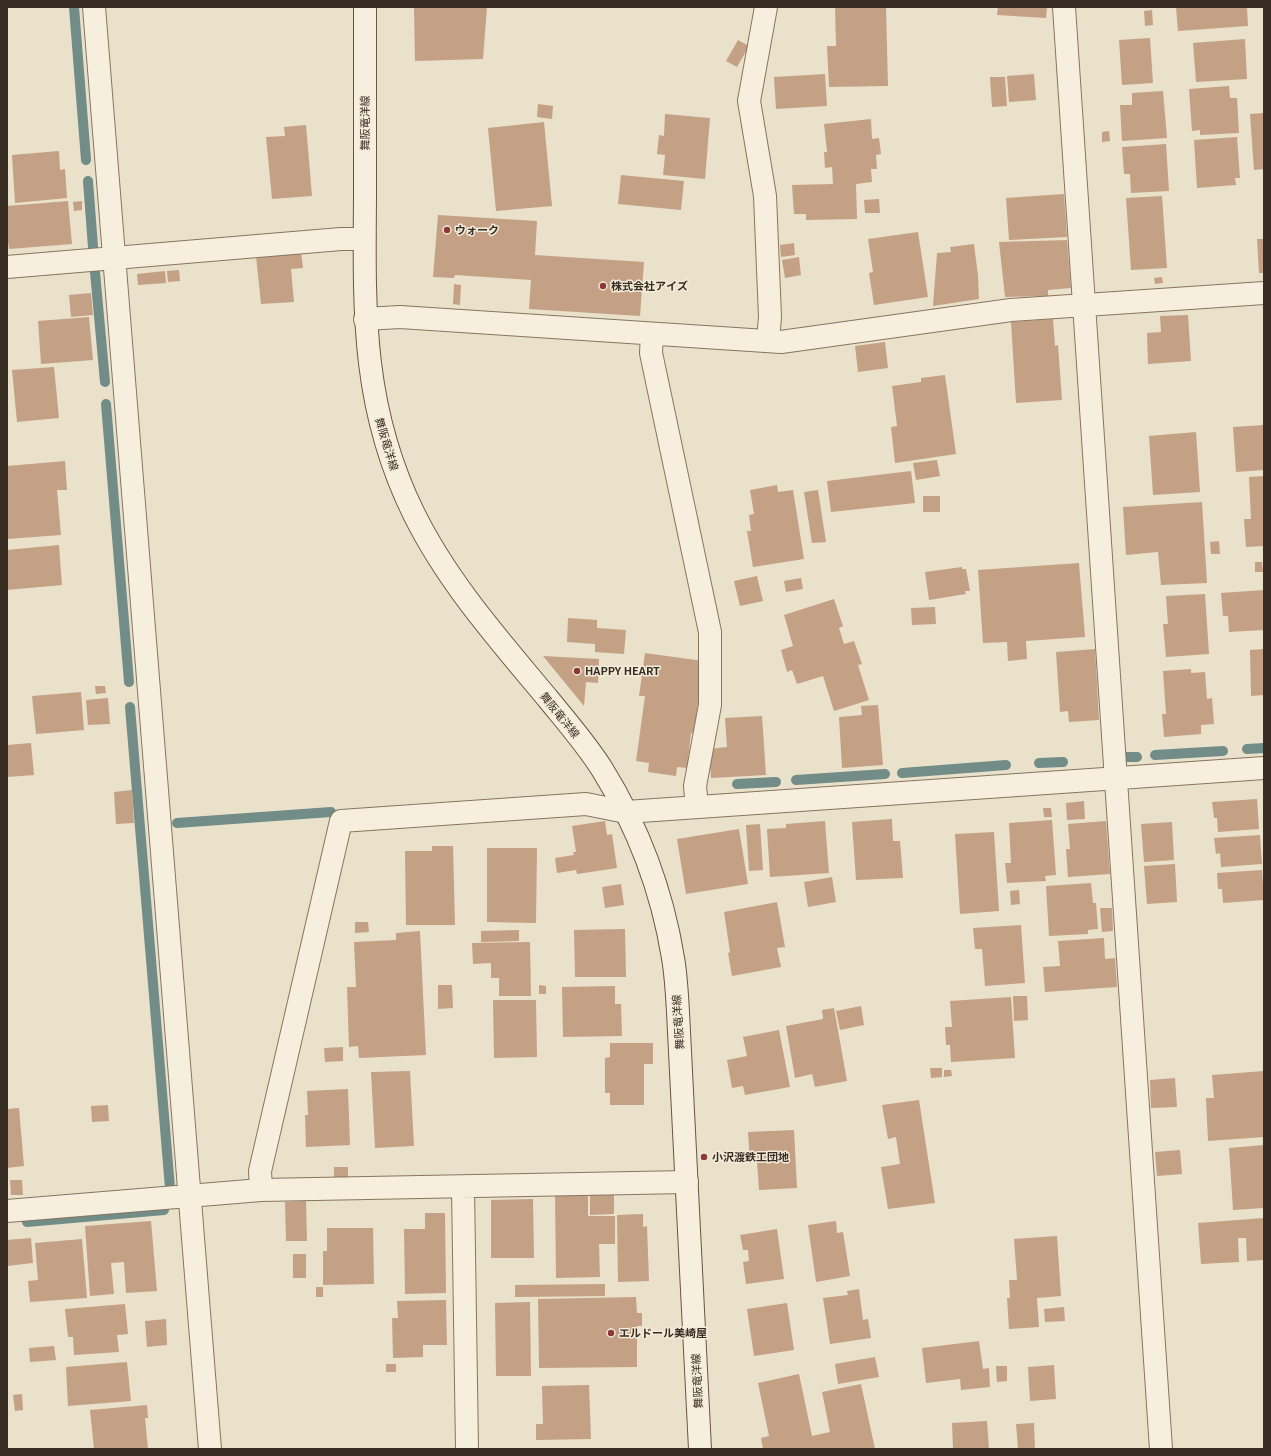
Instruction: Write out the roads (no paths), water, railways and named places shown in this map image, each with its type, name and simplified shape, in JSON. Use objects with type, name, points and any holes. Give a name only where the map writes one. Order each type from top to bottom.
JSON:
[{"type":"street","points":[[94,7],[210,1449]]},
{"type":"street","name":"舞阪竜洋線","points":[[365,7],[364,239],[367,355],[376,409],[392,462],[416,519],[439,561],[471,605],[570,726],[601,768],[626,812],[653,876],[664,910],[674,960],[700,1449]]},
{"type":"street","points":[[766,7],[750,101],[765,196],[770,317],[768,341]]},
{"type":"street","points":[[1064,7],[1161,1449]]},
{"type":"street","points":[[7,266],[341,239],[364,239]]},
{"type":"street","points":[[365,319],[400,317],[781,342],[1011,310],[1264,293]]},
{"type":"street","points":[[652,334],[651,353],[710,632],[710,705],[695,786],[697,807]]},
{"type":"street","points":[[261,1190],[260,1171],[341,821],[586,804],[626,812],[1264,768]]},
{"type":"street","points":[[7,1211],[261,1190],[687,1182]]},
{"type":"street","points":[[463,1187],[468,1449]]},
{"type":"waterway","points":[[74,7],[86,160]]},
{"type":"waterway","points":[[88,181],[93,247]]},
{"type":"waterway","points":[[95,272],[105,382]]},
{"type":"waterway","points":[[106,404],[129,682]]},
{"type":"waterway","points":[[130,707],[170,1188]]},
{"type":"waterway","points":[[1247,749],[1264,748]]},
{"type":"waterway","points":[[1155,755],[1223,751]]},
{"type":"waterway","points":[[1125,757],[1137,757]]},
{"type":"waterway","points":[[1039,763],[1063,762]]},
{"type":"waterway","points":[[902,773],[1006,765]]},
{"type":"waterway","points":[[796,780],[885,774]]},
{"type":"waterway","points":[[737,784],[776,782]]},
{"type":"waterway","points":[[177,823],[331,812]]},
{"type":"waterway","points":[[27,1222],[164,1210]]},
{"type":"place","name":"ウォーク","points":[[447,230]]},
{"type":"place","name":"株式会社アイズ","points":[[603,286]]},
{"type":"place","name":"HAPPY HEART","points":[[577,671]]},
{"type":"place","name":"小沢渡鉄工団地","points":[[704,1157]]},
{"type":"place","name":"エルドール美崎屋","points":[[611,1333]]}]
